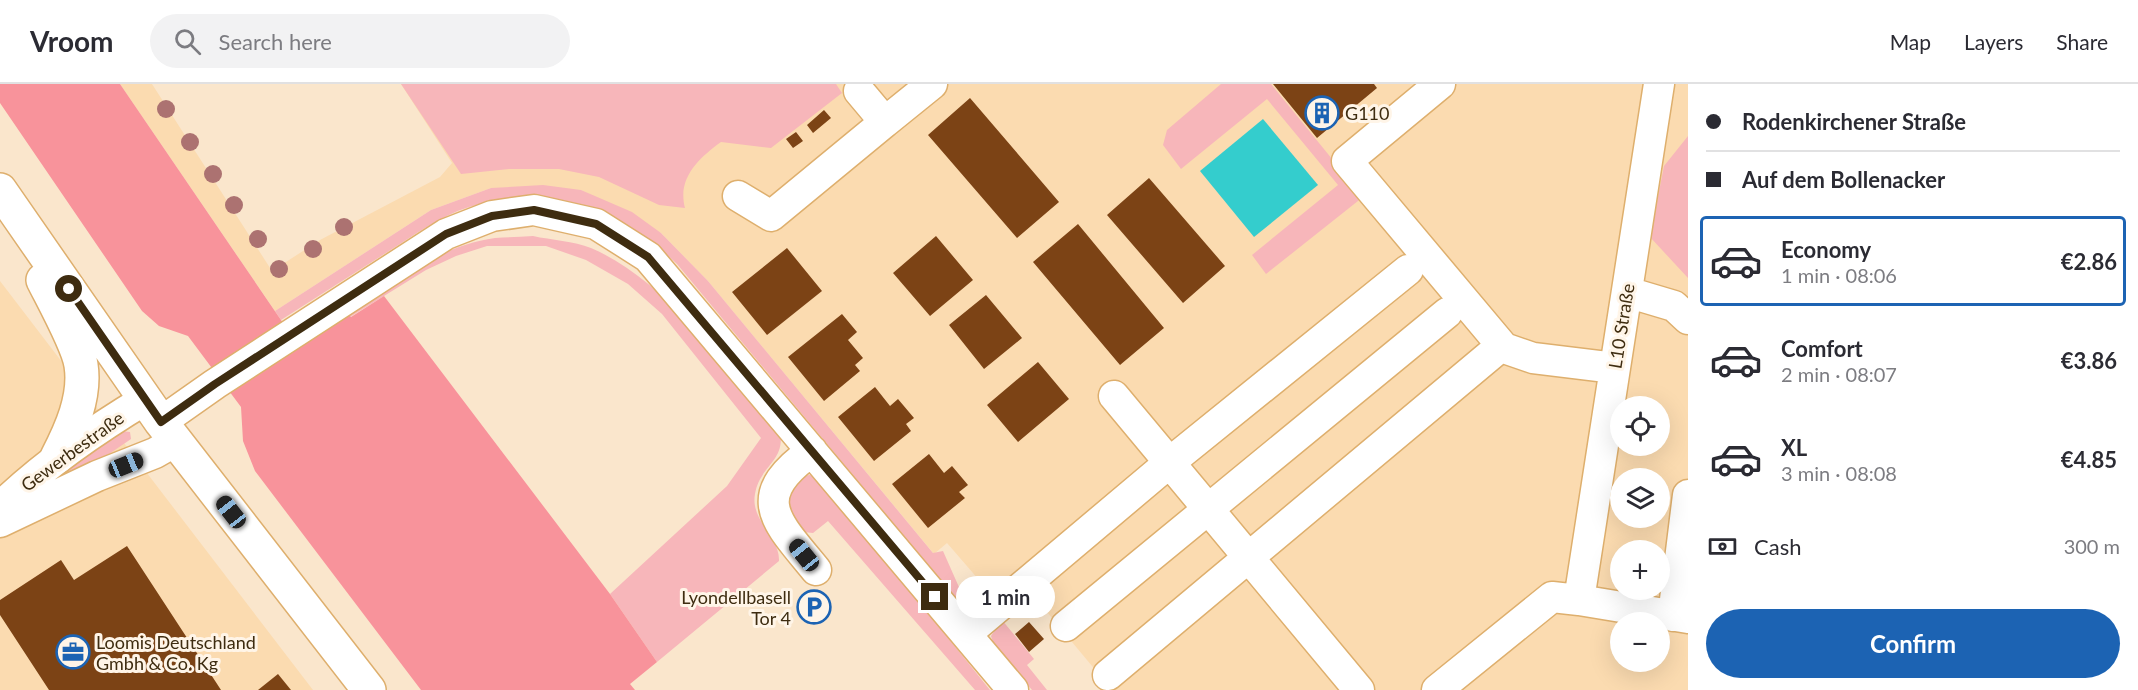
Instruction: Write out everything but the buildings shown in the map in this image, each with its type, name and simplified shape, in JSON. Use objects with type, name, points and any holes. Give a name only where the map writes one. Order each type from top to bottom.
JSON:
[{"type":"main road","points":[[9,203],[161,421],[369,690]]},
{"type":"main road","points":[[9,203],[81,364],[79,402],[68,437],[57,458]]},
{"type":"street","points":[[738,196],[771,216],[932,84]]},
{"type":"street","points":[[1440,84],[1347,160],[1504,348],[1533,358],[1615,368]]},
{"type":"street","name":"L10 Straße","points":[[1579,600],[1659,84]]},
{"type":"street","points":[[859,91],[885,122]]},
{"type":"street","points":[[161,421],[446,234],[492,216],[534,210],[596,224],[648,257],[1013,690]]},
{"type":"street","points":[[966,634],[1169,463],[1408,270]]},
{"type":"street","points":[[1627,292],[1674,306],[1688,319]]},
{"type":"street","points":[[1066,626],[1447,313]]},
{"type":"street","points":[[1108,675],[1494,352]]},
{"type":"street","points":[[1114,396],[1359,690]]},
{"type":"street","name":"Gewerbestraße","points":[[0,507],[57,458],[92,432],[161,421],[155,453],[97,476],[0,522]]},
{"type":"street","points":[[812,451],[790,466],[777,486],[773,505],[779,525],[816,570]]},
{"type":"street","points":[[1444,687],[1552,597],[1681,617],[1688,495]]},
{"type":"shaded area","points":[[0,84],[120,84],[296,342],[346,313],[351,317],[384,296],[610,594],[657,662],[630,684],[635,690],[421,690],[255,471],[243,441],[241,407],[188,336],[159,326],[142,311],[0,103]]},
{"type":"shaded area","points":[[120,84],[152,84],[272,271],[320,240],[440,177],[452,163],[401,84],[1688,84],[1688,690],[1112,690],[1032,594],[992,595],[947,543],[934,554],[708,281],[661,233],[581,190],[491,188],[431,210],[275,311]]},
{"type":"shaded area","points":[[401,84],[836,84],[842,93],[771,148],[721,142],[698,162],[687,178],[683,197],[685,208],[659,205],[599,177],[559,169],[509,169],[461,174]]},
{"type":"shaded area","points":[[1221,84],[1271,84],[1363,197],[1266,274],[1252,255],[1338,185],[1267,99],[1181,169],[1163,145],[1167,130]]},
{"type":"shaded area","points":[[1688,136],[1688,278],[1650,237],[1664,166]]},
{"type":"shaded area","points":[[543,185],[581,190],[632,212],[661,233],[708,281],[933,553],[943,551],[966,603],[957,600],[677,264],[654,244],[606,214],[554,199],[527,197],[498,200],[469,207],[428,226],[281,320],[275,311],[431,210],[491,188]]},
{"type":"shaded area","points":[[533,236],[591,248],[618,262],[645,281],[694,327],[779,428],[780,448],[758,484],[755,504],[775,544],[779,561],[657,662],[610,594],[727,486],[761,438],[662,314],[628,284],[586,260],[546,246],[487,246],[456,256],[426,270],[350,317],[346,313],[398,278],[455,249],[495,238]]},
{"type":"shaded area","points":[[0,281],[313,690],[0,690]]},
{"type":"shaded area","points":[[122,431],[130,432],[131,439],[109,454],[58,479],[54,478],[55,475]]},
{"type":"shaded area","points":[[810,475],[821,480],[990,690],[975,690],[828,521],[813,533],[803,532],[789,514],[786,488],[799,476]]},
{"type":"shaded area","points":[[1002,620],[1034,659],[1027,665],[1047,690],[1032,690],[994,645],[991,636]]},
{"type":"water","points":[[1263,119],[1318,185],[1254,237],[1200,171]]},
{"type":"place","name":"G110","points":[[1322,113]]},
{"type":"place","name":"Lyondellbasell Tor 4","points":[[814,607]]},
{"type":"place","name":"Loomis Deutschland Gmbh & Co. Kg","points":[[73,652]]},
{"type":"route","points":[[69,289],[161,422],[215,384],[446,234],[492,216],[534,210],[596,224],[648,257],[935,597]]}]
